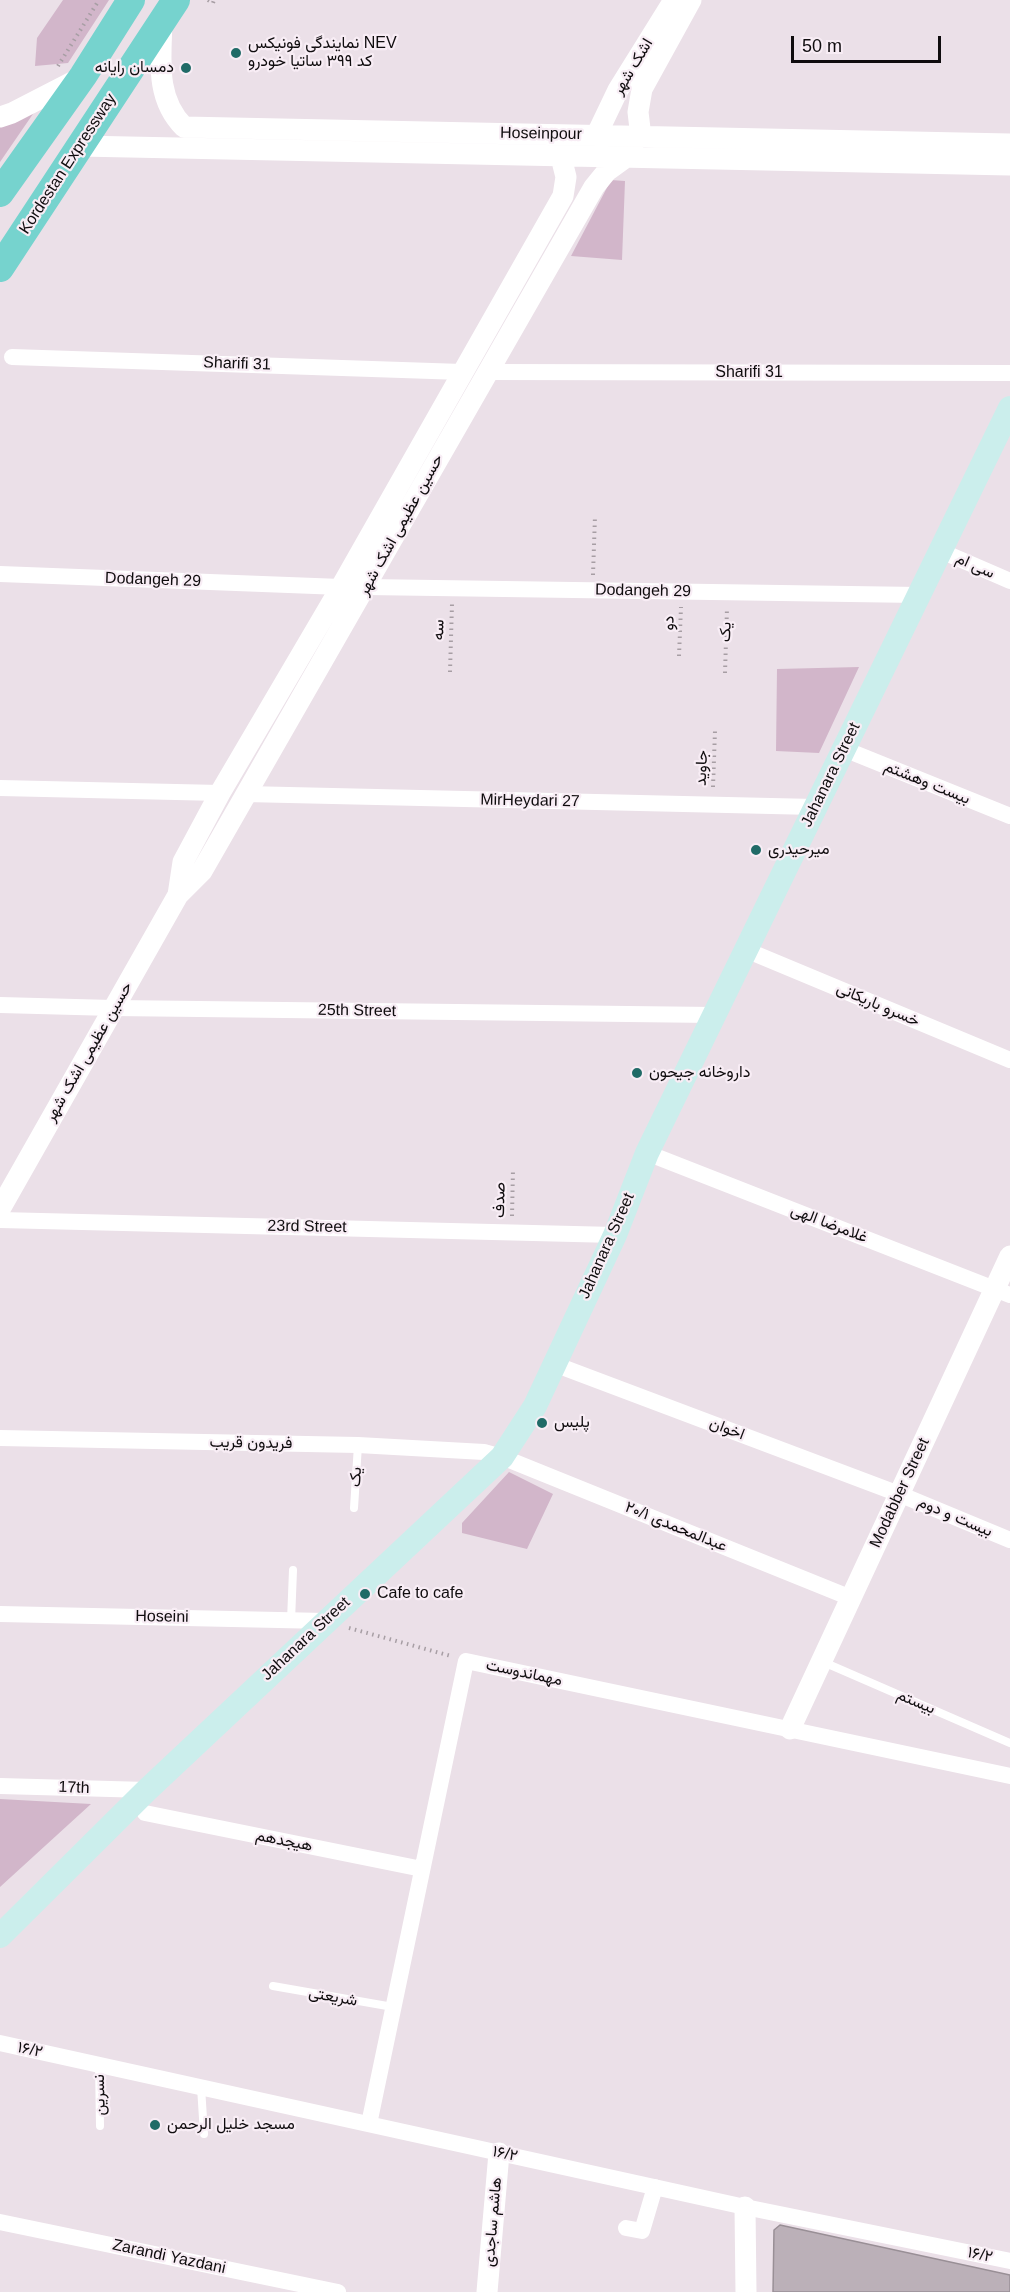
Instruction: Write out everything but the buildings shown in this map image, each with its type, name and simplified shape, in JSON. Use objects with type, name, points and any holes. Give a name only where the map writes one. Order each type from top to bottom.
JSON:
[{"type":"highway","points":[[0,192],[83,76],[131,0]]},
{"type":"highway","name":"Kordestan Expressway","points":[[0,268],[169,11]]},
{"type":"main road","name":"Jahanara Street","points":[[0,1936],[146,1801],[325,1622],[502,1457],[535,1406],[615,1235],[647,1153],[1010,408]]},
{"type":"street","name":"اشک شهر","points":[[596,136],[618,90],[674,0]]},
{"type":"street","name":"اشک شهر","points":[[641,137],[638,112],[642,89],[692,0]]},
{"type":"street","name":"Hoseinpour","points":[[169,11],[161,83],[174,116],[184,127],[1010,144]]},
{"type":"street","points":[[0,117],[83,76]]},
{"type":"street","name":"Hoseinpour","points":[[80,146],[1010,165]]},
{"type":"street","name":"حسین عظیمی اشک شهر","points":[[178,895],[183,862],[220,793],[563,196],[566,177],[561,157]]},
{"type":"street","name":"حسین عظیمی اشک شهر","points":[[0,1209],[178,895],[202,871],[594,187],[607,171],[625,158]]},
{"type":"street","name":"Sharifi 31","points":[[12,357],[462,372]]},
{"type":"street","points":[[462,372],[487,372]]},
{"type":"street","name":"Sharifi 31","points":[[487,372],[1010,373]]},
{"type":"street","name":"سی ام","points":[[941,551],[1010,581]]},
{"type":"street","name":"Dodangeh 29","points":[[0,574],[341,586]]},
{"type":"street","points":[[341,586],[366,587]]},
{"type":"street","name":"Dodangeh 29","points":[[366,587],[919,594]]},
{"type":"street","name":"بیست وهشتم","points":[[844,749],[1010,816]]},
{"type":"street","points":[[0,788],[245,794]]},
{"type":"street","name":"MirHeydari 27","points":[[245,794],[815,807]]},
{"type":"street","name":"خسرو باریکانی","points":[[746,950],[1010,1060]]},
{"type":"street","name":"25th Street","points":[[0,1005],[714,1016]]},
{"type":"street","name":"غلامرضا الهی","points":[[647,1153],[1002,1292]]},
{"type":"street","name":"23rd Street","points":[[0,1220],[615,1235]]},
{"type":"street","name":"Modabber Street","points":[[790,1729],[899,1494],[1002,1292],[1010,1256]]},
{"type":"street","name":"اخوان","points":[[554,1364],[899,1494]]},
{"type":"street","name":"فریدون قریب","points":[[0,1438],[358,1445],[477,1451],[502,1457]]},
{"type":"street","name":"عبدالمحمدی ۲۰/۱","points":[[502,1457],[851,1598]]},
{"type":"street","name":"بیست و دوم","points":[[899,1494],[1010,1540]]},
{"type":"street","name":"Hoseini","points":[[0,1614],[325,1622]]},
{"type":"street","name":"مهماندوست","points":[[369,2124],[466,1661],[1010,1776]]},
{"type":"street","name":"17th","points":[[0,1786],[146,1801]]},
{"type":"street","name":"هیجدهم","points":[[146,1801],[423,1869]]},
{"type":"street","name":"۱۶/۲","points":[[0,2043],[745,2207],[1010,2261]]},
{"type":"street","name":"هاشم ساجدی","points":[[487,2292],[499,2152]]},
{"type":"street","points":[[626,2228],[642,2231],[655,2187]]},
{"type":"street","points":[[745,2207],[746,2292]]},
{"type":"street","name":"Zarandi Yazdani","points":[[0,2222],[338,2292]]},
{"type":"lane","name":"یک","points":[[354,1508],[358,1445]]},
{"type":"lane","points":[[291,1621],[293,1570]]},
{"type":"lane","name":"بیستم","points":[[821,1661],[1010,1743]]},
{"type":"lane","name":"شریعتی","points":[[273,1986],[393,2007]]},
{"type":"lane","name":"نسرین","points":[[99,2064],[100,2126]]},
{"type":"lane","points":[[201,2086],[204,2134]]},
{"type":"path","points":[[55,70],[99,0]]},
{"type":"path","points":[[593,590],[595,516]]},
{"type":"path","name":"سه","points":[[450,672],[452,588]]},
{"type":"path","name":"دو","points":[[680,656],[682,591]]},
{"type":"path","name":"یک","points":[[725,673],[728,592]]},
{"type":"path","name":"جاوید","points":[[712,805],[715,731]]},
{"type":"path","name":"صدف","points":[[511,1232],[513,1168]]},
{"type":"path","points":[[325,1622],[466,1661]]},
{"type":"shaded area","points":[[63,0],[109,0],[68,63],[35,66],[37,38]]},
{"type":"shaded area","points":[[35,111],[0,162],[0,125]]},
{"type":"shaded area","points":[[611,180],[625,181],[622,260],[571,256]]},
{"type":"shaded area","points":[[859,667],[819,753],[776,751],[777,669]]},
{"type":"shaded area","points":[[509,1472],[553,1494],[527,1549],[462,1533],[462,1523]]},
{"type":"shaded area","points":[[0,1799],[91,1804],[0,1887]]},
{"type":"place","name":"نمایندگی فونیکس NEV کد ۳۹۹ ساتیا خودرو","points":[[236,53]]},
{"type":"place","name":"دمسان رایانه","points":[[186,68]]},
{"type":"place","name":"میرحیدری","points":[[756,850]]},
{"type":"place","name":"داروخانه جیحون","points":[[637,1073]]},
{"type":"place","name":"پلیس","points":[[542,1423]]},
{"type":"place","name":"Cafe to cafe","points":[[365,1594]]},
{"type":"place","name":"مسجد خلیل الرحمن","points":[[155,2125]]}]
